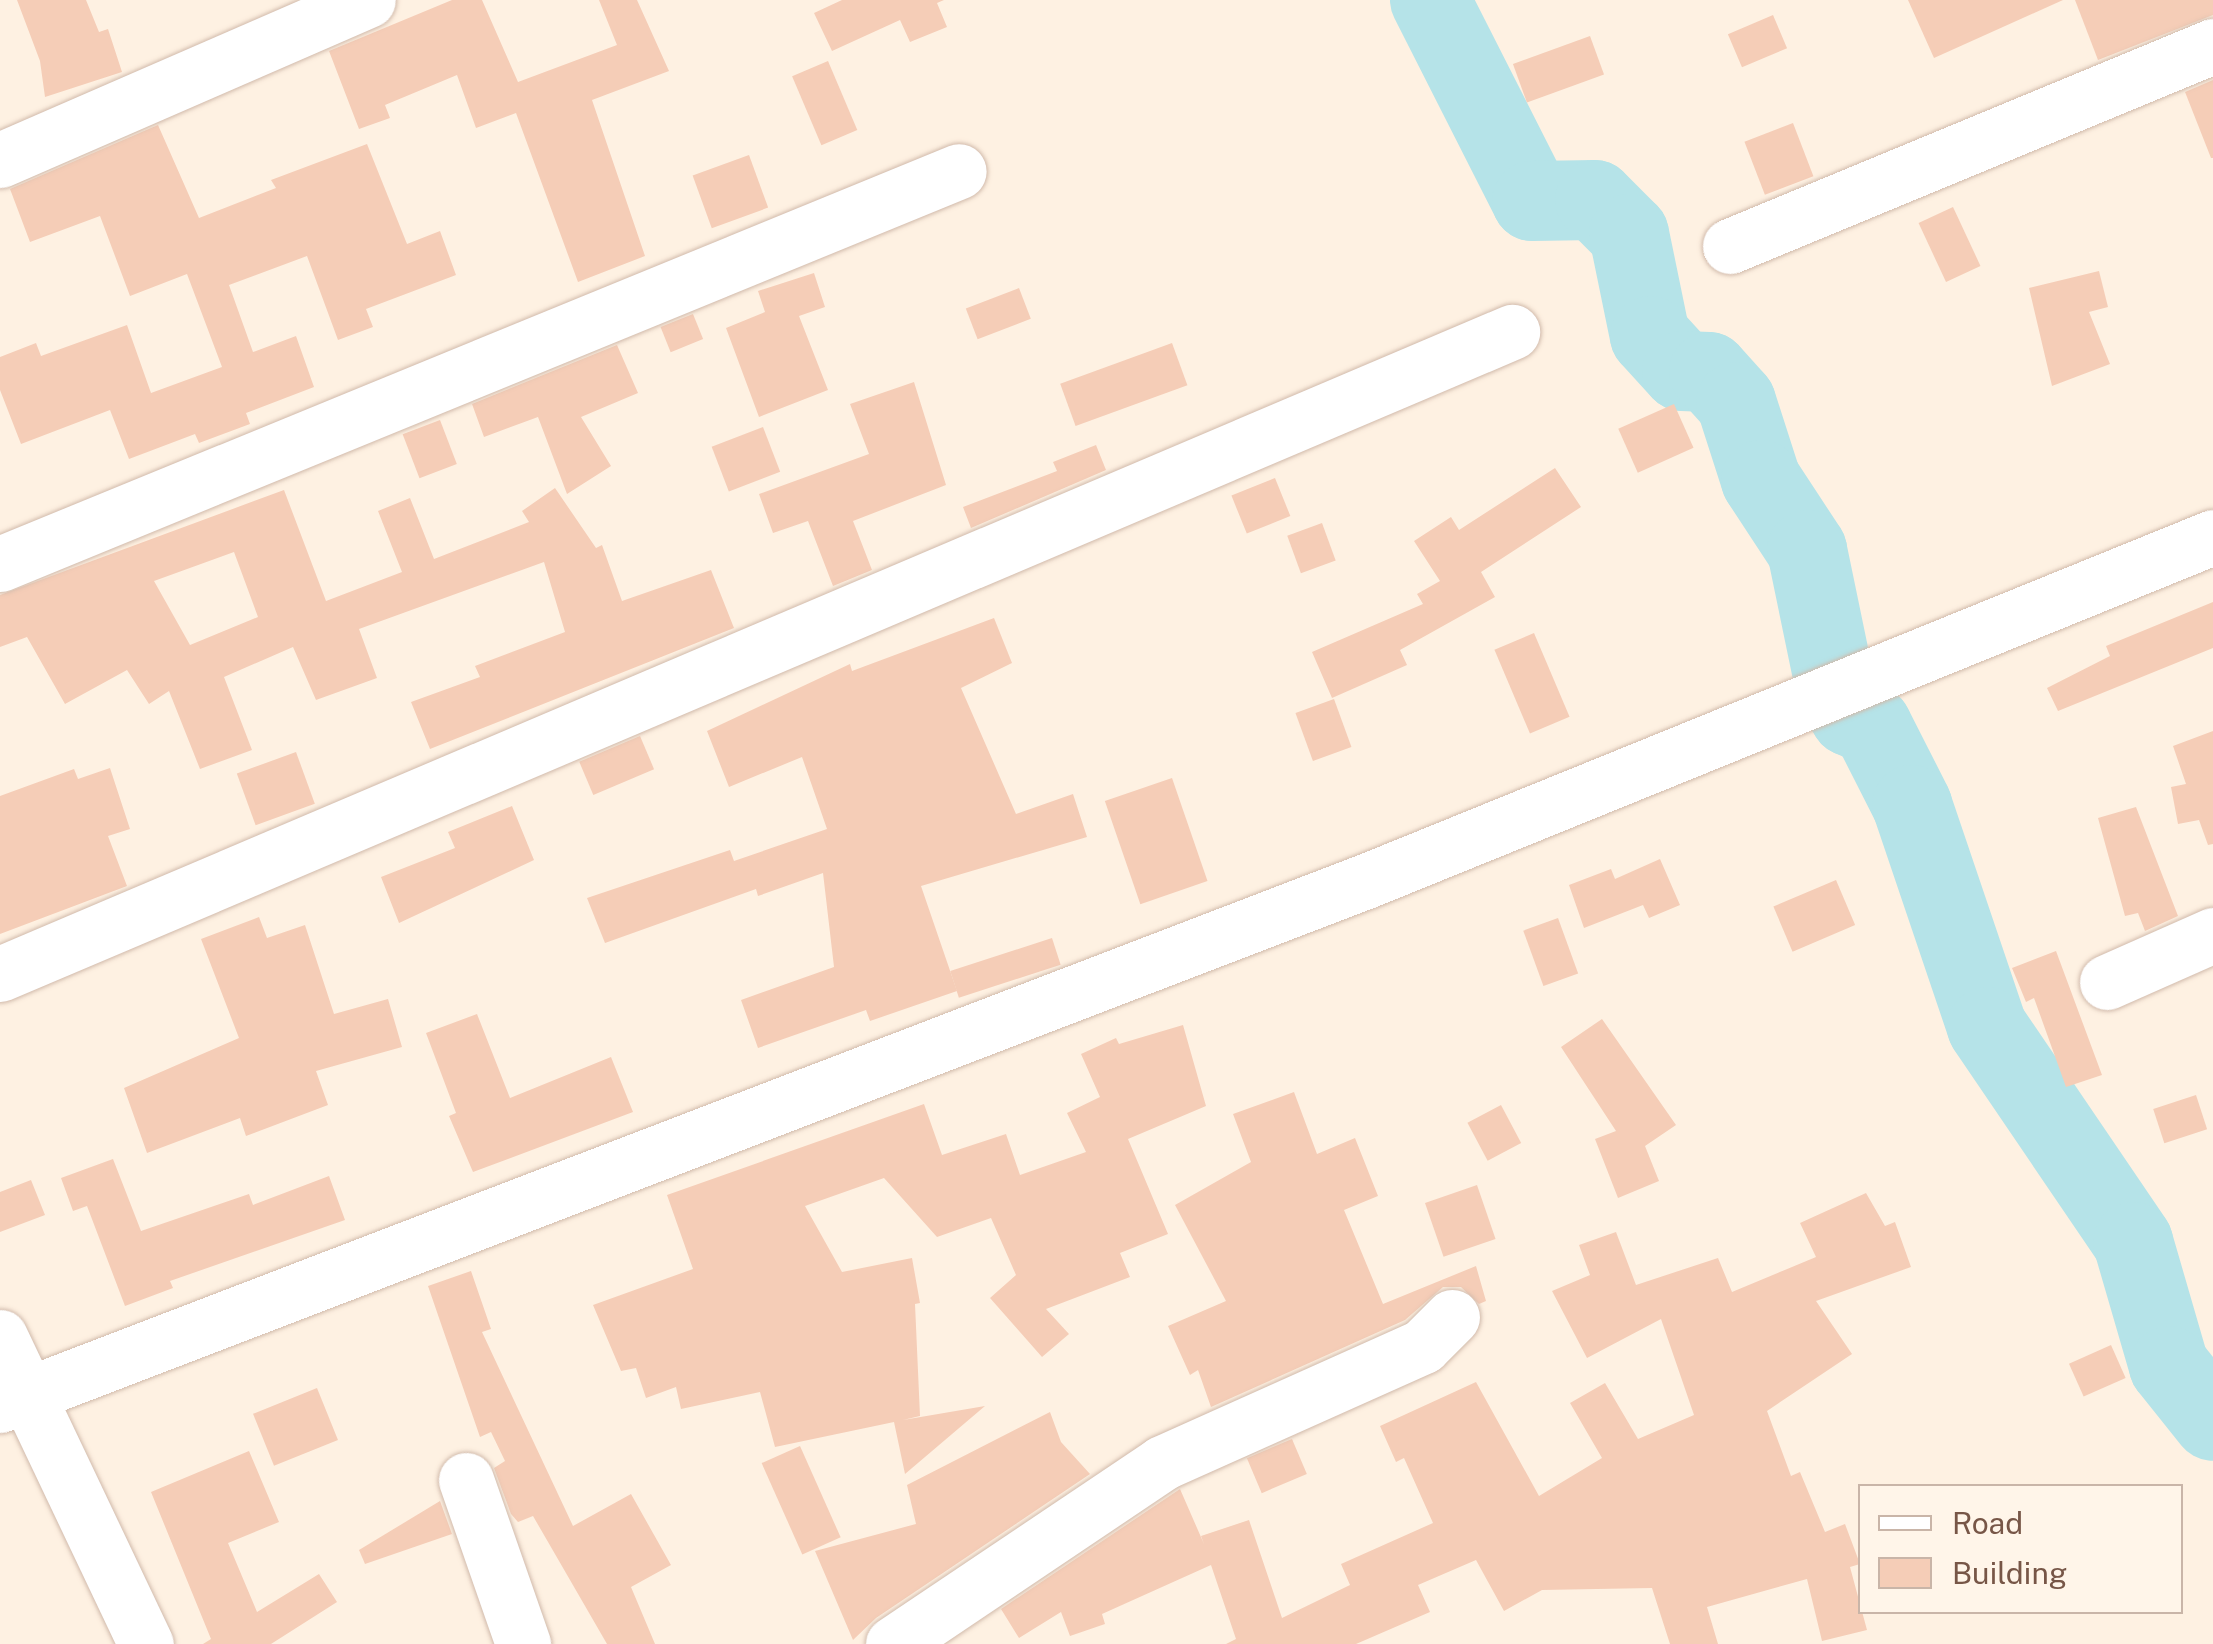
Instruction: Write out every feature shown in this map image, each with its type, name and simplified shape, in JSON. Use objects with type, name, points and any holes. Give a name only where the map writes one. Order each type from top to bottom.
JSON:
[{"type":"street","points":[[0,160],[368,0]]},
{"type":"street","points":[[1730,246],[2213,46]]},
{"type":"street","points":[[0,564],[959,171]]},
{"type":"street","points":[[0,974],[1512,332]]},
{"type":"street","points":[[14,1399],[1366,881],[2213,537]]},
{"type":"street","points":[[2108,982],[2213,935]]},
{"type":"street","points":[[893,1644],[1162,1462],[1423,1346],[1452,1317]]},
{"type":"street","points":[[0,1337],[14,1399],[146,1644]]},
{"type":"street","points":[[466,1480],[523,1644]]},
{"type":"building","points":[[17,0],[86,0],[99,32],[108,29],[122,72],[45,97],[40,61]]},
{"type":"building","points":[[452,0],[482,0],[518,82],[617,45],[599,0],[637,0],[669,71],[592,100],[645,256],[578,282],[516,113],[476,128],[457,75],[385,105],[390,118],[359,129],[329,51]]},
{"type":"building","points":[[842,0],[944,0],[937,3],[947,27],[910,42],[900,20],[832,51],[814,13]]},
{"type":"building","points":[[1908,0],[2063,0],[1934,58]]},
{"type":"building","points":[[2075,0],[2213,0],[2213,15],[2098,60]]},
{"type":"building","points":[[1773,15],[1787,48],[1742,67],[1728,34]]},
{"type":"building","points":[[1590,36],[1604,75],[1527,103],[1513,64]]},
{"type":"building","points":[[828,61],[857,130],[821,145],[792,76]]},
{"type":"building","points":[[2213,80],[2213,158],[2211,158],[2185,92]]},
{"type":"building","points":[[1793,123],[1813,176],[1765,195],[1744,142]]},
{"type":"building","points":[[158,125],[199,218],[276,188],[271,180],[367,144],[407,244],[440,231],[456,275],[366,309],[373,327],[338,340],[307,256],[229,285],[253,352],[296,336],[314,387],[246,413],[250,424],[199,443],[195,434],[129,459],[110,410],[21,444],[0,390],[0,357],[36,343],[41,356],[127,325],[151,393],[222,367],[187,274],[130,296],[100,216],[30,242],[10,189]]},
{"type":"building","points":[[749,155],[768,208],[712,228],[693,176]]},
{"type":"building","points":[[1953,207],[1980,266],[1946,282],[1919,223]]},
{"type":"building","points":[[2099,271],[2108,307],[2089,312],[2110,364],[2052,386],[2029,288]]},
{"type":"building","points":[[814,273],[825,307],[799,316],[828,390],[759,417],[726,328],[765,312],[758,291]]},
{"type":"building","points":[[1019,288],[1031,319],[978,339],[966,308]]},
{"type":"building","points":[[693,314],[703,339],[671,352],[661,327]]},
{"type":"building","points":[[1172,343],[1187,385],[1076,426],[1060,384]]},
{"type":"building","points":[[617,345],[638,393],[581,417],[611,466],[567,494],[538,417],[484,437],[472,404]]},
{"type":"building","points":[[914,382],[946,485],[853,521],[872,570],[833,586],[808,521],[773,533],[759,494],[869,454],[850,404]]},
{"type":"building","points":[[1674,404],[1694,448],[1638,473],[1618,429]]},
{"type":"building","points":[[440,420],[457,464],[420,478],[403,434]]},
{"type":"building","points":[[763,427],[780,472],[729,492],[712,447]]},
{"type":"building","points":[[1096,445],[1106,470],[971,528],[963,507],[1057,471],[1053,462]]},
{"type":"building","points":[[1555,468],[1581,507],[1481,572],[1495,597],[1400,650],[1407,665],[1332,698],[1312,652],[1423,604],[1417,594],[1440,581],[1414,541],[1451,517],[1459,530]]},
{"type":"building","points":[[1275,478],[1290,516],[1247,534],[1231,496]]},
{"type":"building","points":[[555,488],[596,548],[602,545],[622,601],[711,570],[734,628],[430,749],[411,702],[480,677],[475,666],[565,632],[544,562],[359,629],[377,678],[316,700],[293,647],[224,677],[252,750],[200,769],[169,691],[149,704],[127,670],[65,704],[27,637],[0,647],[0,595],[284,490],[326,601],[402,572],[378,511],[410,498],[434,559],[529,522],[522,511]],"holes":[[[234,552],[258,617],[190,645],[154,581]]]},
{"type":"building","points":[[1322,523],[1336,561],[1301,573],[1287,536]]},
{"type":"building","points":[[2213,602],[2213,648],[2058,711],[2047,688],[2110,656],[2106,646]]},
{"type":"building","points":[[994,618],[1012,663],[961,688],[1016,814],[1073,794],[1087,837],[921,886],[957,991],[870,1021],[866,1010],[758,1048],[741,1000],[834,967],[823,873],[758,896],[756,889],[605,943],[587,898],[730,850],[734,861],[827,829],[802,757],[729,787],[707,731],[850,664],[852,671]]},
{"type":"building","points":[[1534,633],[1570,717],[1530,734],[1494,650]]},
{"type":"building","points":[[1334,699],[1351,747],[1313,761],[1295,713]]},
{"type":"building","points":[[2213,731],[2213,844],[2208,845],[2199,820],[2178,824],[2171,787],[2186,784],[2173,746]]},
{"type":"building","points":[[640,736],[654,769],[593,795],[579,762]]},
{"type":"building","points":[[296,752],[315,804],[256,825],[237,774]]},
{"type":"building","points":[[110,768],[130,829],[108,836],[127,886],[0,934],[0,796],[74,769],[78,779]]},
{"type":"building","points":[[1172,778],[1207,881],[1140,904],[1105,801]]},
{"type":"building","points":[[512,806],[534,860],[399,923],[381,877],[455,848],[448,832]]},
{"type":"building","points":[[2136,807],[2178,916],[2145,931],[2138,913],[2125,916],[2098,818]]},
{"type":"building","points":[[1660,859],[1680,905],[1649,918],[1643,905],[1584,928],[1569,885],[1611,869],[1615,879]]},
{"type":"building","points":[[1836,880],[1855,925],[1793,952],[1773,907]]},
{"type":"building","points":[[259,917],[267,938],[305,925],[334,1014],[388,999],[402,1047],[316,1071],[328,1105],[246,1136],[240,1118],[147,1153],[124,1088],[239,1038],[201,939]]},
{"type":"building","points":[[1558,918],[1578,973],[1543,986],[1523,931]]},
{"type":"building","points":[[1052,938],[1061,965],[959,998],[950,971]]},
{"type":"building","points":[[2056,951],[2102,1075],[2066,1087],[2034,998],[2026,1002],[2012,968]]},
{"type":"building","points":[[477,1014],[510,1098],[611,1057],[633,1112],[473,1172],[449,1116],[456,1113],[426,1033]]},
{"type":"building","points":[[1602,1019],[1676,1125],[1645,1146],[1659,1181],[1618,1198],[1595,1139],[1616,1131],[1561,1047]]},
{"type":"building","points":[[1183,1025],[1206,1106],[1128,1139],[1168,1234],[1120,1253],[1130,1277],[1046,1309],[1069,1334],[1042,1357],[990,1298],[1016,1275],[991,1218],[937,1237],[884,1178],[805,1206],[842,1272],[912,1258],[920,1303],[915,1304],[920,1416],[903,1420],[985,1406],[905,1474],[894,1422],[775,1447],[760,1392],[681,1409],[676,1387],[646,1398],[636,1368],[621,1371],[593,1305],[693,1269],[667,1195],[924,1104],[942,1155],[1006,1134],[1020,1175],[1086,1152],[1067,1113],[1100,1097],[1081,1054],[1116,1038],[1119,1044]]},
{"type":"building","points":[[1294,1092],[1317,1154],[1355,1138],[1378,1196],[1344,1210],[1383,1304],[1476,1266],[1486,1301],[1479,1304],[1461,1287],[1443,1287],[1405,1320],[1211,1407],[1198,1370],[1190,1375],[1168,1326],[1226,1301],[1175,1205],[1251,1162],[1233,1114]]},
{"type":"building","points":[[2196,1095],[2207,1129],[2164,1143],[2153,1109]]},
{"type":"building","points":[[1501,1105],[1521,1143],[1488,1161],[1467,1123]]},
{"type":"building","points":[[113,1159],[141,1231],[249,1194],[253,1205],[329,1176],[345,1220],[170,1281],[173,1288],[125,1306],[87,1206],[73,1211],[61,1178]]},
{"type":"building","points":[[31,1180],[45,1215],[0,1232],[0,1192]]},
{"type":"building","points":[[1477,1185],[1496,1239],[1444,1257],[1425,1203]]},
{"type":"building","points":[[1866,1193],[1885,1226],[1895,1222],[1911,1267],[1816,1301],[1852,1354],[1767,1411],[1791,1476],[1800,1472],[1825,1532],[1845,1524],[1858,1559],[1858,1565],[1850,1567],[1858,1614],[1863,1614],[1867,1630],[1822,1641],[1807,1579],[1707,1607],[1718,1644],[1670,1644],[1652,1588],[1542,1590],[1504,1611],[1476,1560],[1418,1585],[1430,1612],[1356,1644],[1226,1644],[1236,1639],[1211,1565],[1102,1614],[1105,1624],[1070,1636],[1061,1612],[1019,1638],[1001,1609],[1180,1489],[1204,1544],[1201,1536],[1249,1520],[1282,1618],[1350,1585],[1341,1564],[1433,1523],[1404,1458],[1396,1462],[1380,1426],[1476,1382],[1539,1496],[1602,1458],[1570,1403],[1605,1383],[1638,1439],[1694,1415],[1661,1319],[1587,1358],[1552,1291],[1590,1275],[1579,1245],[1616,1232],[1636,1285],[1718,1258],[1732,1292],[1816,1257],[1800,1223]]},
{"type":"building","points":[[471,1271],[491,1329],[482,1332],[573,1526],[631,1494],[671,1565],[631,1587],[655,1644],[607,1644],[533,1516],[518,1522],[511,1514],[494,1468],[505,1461],[491,1432],[480,1437],[428,1286]]},
{"type":"building","points":[[2111,1345],[2126,1378],[2084,1397],[2069,1364]]},
{"type":"building","points":[[317,1388],[338,1440],[274,1466],[253,1414]]},
{"type":"building","points":[[1050,1412],[1061,1442],[1090,1474],[876,1618],[853,1640],[815,1551],[916,1524],[907,1485]]},
{"type":"building","points":[[1292,1439],[1307,1474],[1262,1493],[1247,1458]]},
{"type":"building","points":[[800,1446],[841,1537],[802,1554],[762,1463]]},
{"type":"building","points":[[249,1451],[279,1522],[228,1543],[257,1612],[319,1574],[337,1602],[271,1644],[203,1644],[211,1639],[151,1492]]},
{"type":"building","points":[[440,1501],[452,1534],[365,1564],[359,1550]]},
{"type":"waterway","points":[[1430,0],[1532,201],[1595,200],[1629,234],[1650,336],[1682,371],[1709,372],[1736,402],[1761,480],[1807,550],[1837,695],[1850,716],[1872,726],[1912,805],[1987,1027],[2133,1242],[2169,1366],[2213,1421]]}]
